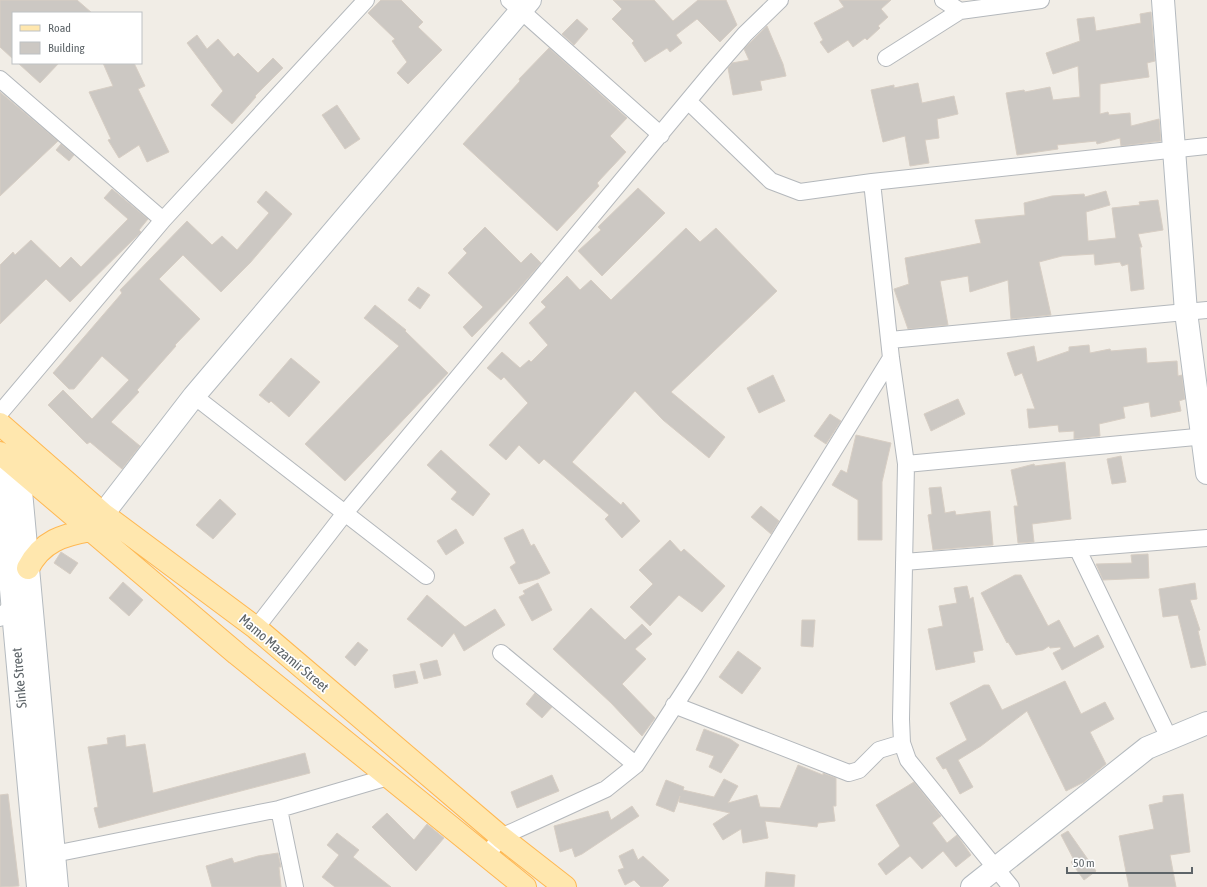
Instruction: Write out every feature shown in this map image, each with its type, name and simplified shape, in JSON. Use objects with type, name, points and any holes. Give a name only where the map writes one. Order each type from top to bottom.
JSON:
[{"type":"main road","name":"Mamo Mazamir Street","points":[[4,435],[31,451],[97,522],[237,654],[525,887]]},
{"type":"main road","name":"Mamo Mazamir Street","points":[[0,453],[10,469],[97,522],[256,628],[500,837],[565,887]]},
{"type":"main road","points":[[28,568],[34,556],[48,544],[66,534],[97,522]]},
{"type":"street","points":[[0,413],[163,220],[366,0]]},
{"type":"street","points":[[256,628],[345,513],[688,101],[745,34],[780,0]]},
{"type":"street","points":[[943,0],[960,11]]},
{"type":"street","points":[[886,58],[960,11],[1041,0]]},
{"type":"street","points":[[1163,0],[1176,149],[1197,311],[1207,473]]},
{"type":"street","points":[[97,522],[194,396],[520,3],[661,134]]},
{"type":"street","points":[[0,79],[163,220]]},
{"type":"street","points":[[688,101],[771,181],[800,192],[872,182],[1207,146]]},
{"type":"street","points":[[872,182],[891,358],[906,464],[901,719],[902,743],[908,760],[1011,887]]},
{"type":"street","points":[[890,340],[1197,311]]},
{"type":"street","points":[[486,856],[500,837],[606,789],[636,765],[694,676],[891,358]]},
{"type":"street","points":[[194,396],[426,576]]},
{"type":"street","points":[[906,464],[1205,436]]},
{"type":"street","points":[[10,469],[31,451]]},
{"type":"street","name":"Sinke Street","points":[[10,469],[28,568],[57,887]]},
{"type":"street","name":"Sinke Street","points":[[10,469],[6,611],[38,887]]},
{"type":"street","points":[[904,562],[1207,538]]},
{"type":"street","points":[[1076,548],[1169,738]]},
{"type":"street","points":[[6,611],[30,591]]},
{"type":"street","points":[[501,653],[636,765]]},
{"type":"street","points":[[674,705],[848,773],[859,770],[879,750],[902,743]]},
{"type":"street","points":[[972,887],[1147,748],[1207,723]]},
{"type":"street","points":[[54,854],[279,809],[388,777]]},
{"type":"street","points":[[279,809],[295,887]]},
{"type":"building","points":[[0,0],[77,0],[91,12],[12,12],[12,58],[0,47]]},
{"type":"building","points":[[381,0],[401,0],[423,22],[418,27],[442,50],[408,84],[397,73],[407,62],[392,41],[395,39],[368,13]]},
{"type":"building","points":[[613,0],[654,0],[673,21],[698,0],[726,0],[737,25],[720,42],[697,19],[676,35],[682,43],[670,52],[667,48],[645,62],[632,43],[634,41],[612,19],[622,9]]},
{"type":"building","points":[[839,0],[891,0],[881,9],[888,17],[878,26],[880,28],[867,40],[865,38],[853,47],[848,40],[828,53],[820,42],[823,40],[814,23],[844,7]]},
{"type":"building","points":[[1151,12],[1155,61],[1147,63],[1149,77],[1100,84],[1100,114],[1108,112],[1109,115],[1130,113],[1131,126],[1159,119],[1161,141],[1121,146],[1120,138],[1097,144],[1096,141],[1057,145],[1058,149],[1017,155],[1006,93],[1024,90],[1025,92],[1050,87],[1053,100],[1080,97],[1078,66],[1053,74],[1046,53],[1080,41],[1077,19],[1094,17],[1096,31],[1141,23],[1140,14]]},
{"type":"building","points":[[577,19],[588,29],[574,45],[562,34]]},
{"type":"building","points":[[767,26],[783,64],[786,76],[760,81],[762,90],[733,95],[728,68],[732,63],[749,60],[744,49]]},
{"type":"building","points":[[197,35],[207,49],[218,39],[234,57],[238,53],[258,73],[273,58],[283,68],[255,96],[256,97],[232,124],[211,105],[223,91],[187,43]]},
{"type":"building","points":[[549,48],[627,118],[610,136],[626,152],[597,183],[599,186],[557,231],[463,144],[520,81],[519,79]]},
{"type":"building","points":[[19,64],[58,64],[40,83]]},
{"type":"building","points":[[103,64],[134,64],[145,86],[138,89],[169,152],[147,162],[139,145],[119,158],[108,140],[111,139],[89,92],[113,86]]},
{"type":"building","points":[[918,83],[922,103],[954,96],[958,114],[937,119],[939,138],[925,140],[929,163],[910,166],[905,136],[883,142],[871,90],[894,85],[894,88]]},
{"type":"building","points":[[0,92],[58,141],[0,196]]},
{"type":"building","points":[[337,105],[360,139],[345,149],[322,115]]},
{"type":"building","points":[[61,144],[74,155],[69,161],[56,150]]},
{"type":"building","points":[[638,188],[665,213],[602,276],[578,251],[601,230],[598,227]]},
{"type":"building","points":[[112,189],[148,219],[139,230],[141,232],[70,302],[46,279],[0,324],[0,265],[13,252],[15,255],[31,240],[60,268],[71,257],[81,267],[128,219],[104,198]]},
{"type":"building","points":[[266,191],[292,214],[250,263],[221,292],[183,255],[159,279],[200,319],[175,345],[176,346],[137,390],[139,392],[111,422],[140,446],[122,469],[90,442],[87,444],[48,405],[63,390],[92,419],[129,380],[102,356],[74,389],[69,389],[53,373],[122,293],[120,290],[187,221],[212,245],[222,236],[237,250],[269,213],[257,202]]},
{"type":"building","points":[[1106,191],[1110,205],[1086,212],[1088,241],[1116,238],[1112,208],[1140,205],[1139,202],[1158,200],[1163,230],[1138,234],[1142,247],[1140,247],[1144,289],[1131,291],[1128,264],[1122,266],[1120,262],[1095,265],[1094,254],[1062,256],[1039,262],[1051,315],[1011,319],[1008,280],[970,292],[968,276],[940,281],[948,325],[908,329],[894,289],[909,284],[905,258],[981,243],[975,220],[1025,215],[1024,203],[1052,196],[1084,194],[1085,197]]},
{"type":"building","points":[[485,227],[521,263],[531,253],[541,263],[517,291],[472,337],[463,327],[483,307],[448,273],[467,253],[463,249]]},
{"type":"building","points":[[686,228],[700,242],[716,228],[777,291],[671,392],[725,437],[709,458],[663,420],[635,391],[572,462],[621,505],[623,502],[640,521],[622,538],[605,519],[609,515],[544,459],[539,464],[519,445],[506,460],[489,445],[528,403],[504,377],[501,380],[487,368],[502,352],[520,368],[529,360],[531,362],[548,345],[529,323],[546,307],[541,302],[567,276],[580,290],[591,280],[611,300]]},
{"type":"building","points":[[418,287],[430,295],[420,309],[408,300]]},
{"type":"building","points":[[375,305],[406,330],[405,331],[448,373],[345,481],[305,444],[399,346],[364,318]]},
{"type":"building","points":[[1089,345],[1090,353],[1110,349],[1111,351],[1146,348],[1147,363],[1177,361],[1178,376],[1182,375],[1185,399],[1179,401],[1181,411],[1151,417],[1149,402],[1123,407],[1125,418],[1099,424],[1100,436],[1074,439],[1074,431],[1059,432],[1058,425],[1029,428],[1027,409],[1035,409],[1022,373],[1015,376],[1007,353],[1034,346],[1037,362],[1069,351],[1069,347]]},
{"type":"building","points":[[291,358],[320,382],[289,417],[271,401],[269,403],[259,395]]},
{"type":"building","points":[[773,375],[785,401],[759,413],[747,388]]},
{"type":"building","points":[[958,399],[965,414],[931,431],[924,414]]},
{"type":"building","points":[[830,414],[841,421],[826,444],[814,436]]},
{"type":"building","points":[[856,435],[891,443],[882,482],[882,540],[858,540],[858,500],[832,485],[841,470],[847,473]]},
{"type":"building","points":[[441,450],[490,494],[473,516],[451,499],[457,492],[427,465]]},
{"type":"building","points":[[1121,456],[1126,482],[1112,484],[1107,459]]},
{"type":"building","points":[[1065,462],[1071,519],[1032,524],[1034,542],[1018,543],[1014,506],[1018,506],[1011,470],[1034,464],[1035,466]]},
{"type":"building","points":[[941,487],[945,513],[955,511],[956,515],[990,511],[993,545],[933,550],[928,515],[932,514],[929,488]]},
{"type":"building","points":[[220,499],[236,514],[213,539],[196,525]]},
{"type":"building","points":[[761,506],[779,521],[771,534],[751,517]]},
{"type":"building","points":[[456,529],[464,543],[446,555],[437,541]]},
{"type":"building","points":[[523,529],[531,546],[534,544],[550,573],[538,579],[519,584],[510,567],[516,563],[504,538]]},
{"type":"building","points":[[670,540],[681,552],[684,549],[725,586],[702,612],[679,595],[650,626],[630,607],[653,584],[639,570]]},
{"type":"building","points":[[61,552],[78,563],[70,574],[54,563]]},
{"type":"building","points":[[1148,554],[1149,578],[1103,580],[1096,564],[1132,563],[1131,555]]},
{"type":"building","points":[[1015,575],[1021,575],[1048,626],[1059,620],[1074,648],[1098,635],[1104,647],[1062,670],[1053,653],[1061,649],[1060,647],[1050,648],[1049,646],[1043,650],[1016,655],[1008,642],[1007,643],[981,593]]},
{"type":"building","points":[[123,582],[143,600],[129,616],[109,598]]},
{"type":"building","points":[[538,583],[552,610],[532,621],[519,597],[525,594],[523,591]]},
{"type":"building","points":[[1195,583],[1197,599],[1190,600],[1200,630],[1198,631],[1206,665],[1191,668],[1178,615],[1163,617],[1159,589]]},
{"type":"building","points":[[967,586],[970,599],[973,597],[983,650],[973,652],[975,662],[936,670],[928,629],[943,626],[939,606],[957,603],[954,588]]},
{"type":"building","points":[[427,595],[465,627],[495,609],[505,625],[464,651],[454,633],[442,647],[407,619]]},
{"type":"building","points":[[591,608],[625,640],[642,624],[652,634],[635,649],[646,659],[622,684],[655,718],[642,736],[611,703],[553,649]]},
{"type":"building","points":[[802,620],[815,620],[813,647],[801,646]]},
{"type":"building","points":[[358,642],[368,650],[355,666],[345,657]]},
{"type":"building","points":[[738,651],[761,668],[742,694],[719,677]]},
{"type":"building","points":[[437,660],[441,675],[424,679],[420,664]]},
{"type":"building","points":[[415,671],[418,683],[395,688],[393,675]]},
{"type":"building","points":[[1065,681],[1081,714],[1105,702],[1114,719],[1090,732],[1106,764],[1084,782],[1066,791],[1027,711],[981,746],[958,760],[973,787],[960,794],[946,768],[943,769],[936,758],[967,740],[950,703],[984,685],[989,685],[1002,710]]},
{"type":"building","points":[[535,693],[552,707],[542,718],[526,704]]},
{"type":"building","points":[[704,729],[730,739],[739,745],[721,773],[709,767],[714,756],[696,750]]},
{"type":"building","points":[[125,735],[126,747],[145,744],[153,793],[305,753],[310,773],[99,828],[94,808],[98,807],[88,747],[108,744],[107,738]]},
{"type":"building","points":[[798,765],[823,775],[823,773],[836,778],[836,806],[833,806],[835,821],[818,823],[817,827],[765,821],[768,838],[743,843],[741,829],[723,840],[713,824],[730,813],[679,802],[680,796],[674,812],[656,805],[666,780],[684,787],[683,790],[714,797],[724,779],[738,786],[728,803],[757,795],[760,807],[780,808]]},
{"type":"building","points":[[552,775],[559,791],[517,808],[511,792]]},
{"type":"building","points":[[914,782],[941,816],[932,823],[947,843],[957,835],[971,855],[956,867],[943,851],[922,869],[910,856],[886,875],[878,864],[900,846],[876,805]]},
{"type":"building","points":[[8,794],[19,886],[0,887],[0,795]]},
{"type":"building","points":[[1183,794],[1190,852],[1170,855],[1176,887],[1129,887],[1119,836],[1154,829],[1149,805],[1163,802],[1163,796]]},
{"type":"building","points":[[632,806],[639,816],[582,854],[575,857],[572,848],[560,852],[554,826],[608,811],[611,820]]},
{"type":"building","points":[[387,813],[414,840],[427,824],[444,838],[416,871],[372,827]]},
{"type":"building","points":[[1068,831],[1096,871],[1084,880],[1071,862],[1074,860],[1061,835]]},
{"type":"building","points":[[337,833],[359,850],[353,857],[391,887],[335,887],[322,877],[339,855],[327,845]]},
{"type":"building","points":[[633,849],[638,860],[643,856],[669,880],[662,887],[641,887],[634,880],[625,885],[618,870],[624,868],[619,856]]},
{"type":"building","points":[[278,853],[281,867],[279,867],[281,887],[212,887],[206,866],[232,858],[234,863],[258,856]]},
{"type":"building","points":[[766,872],[795,875],[794,887],[765,887]]}]
